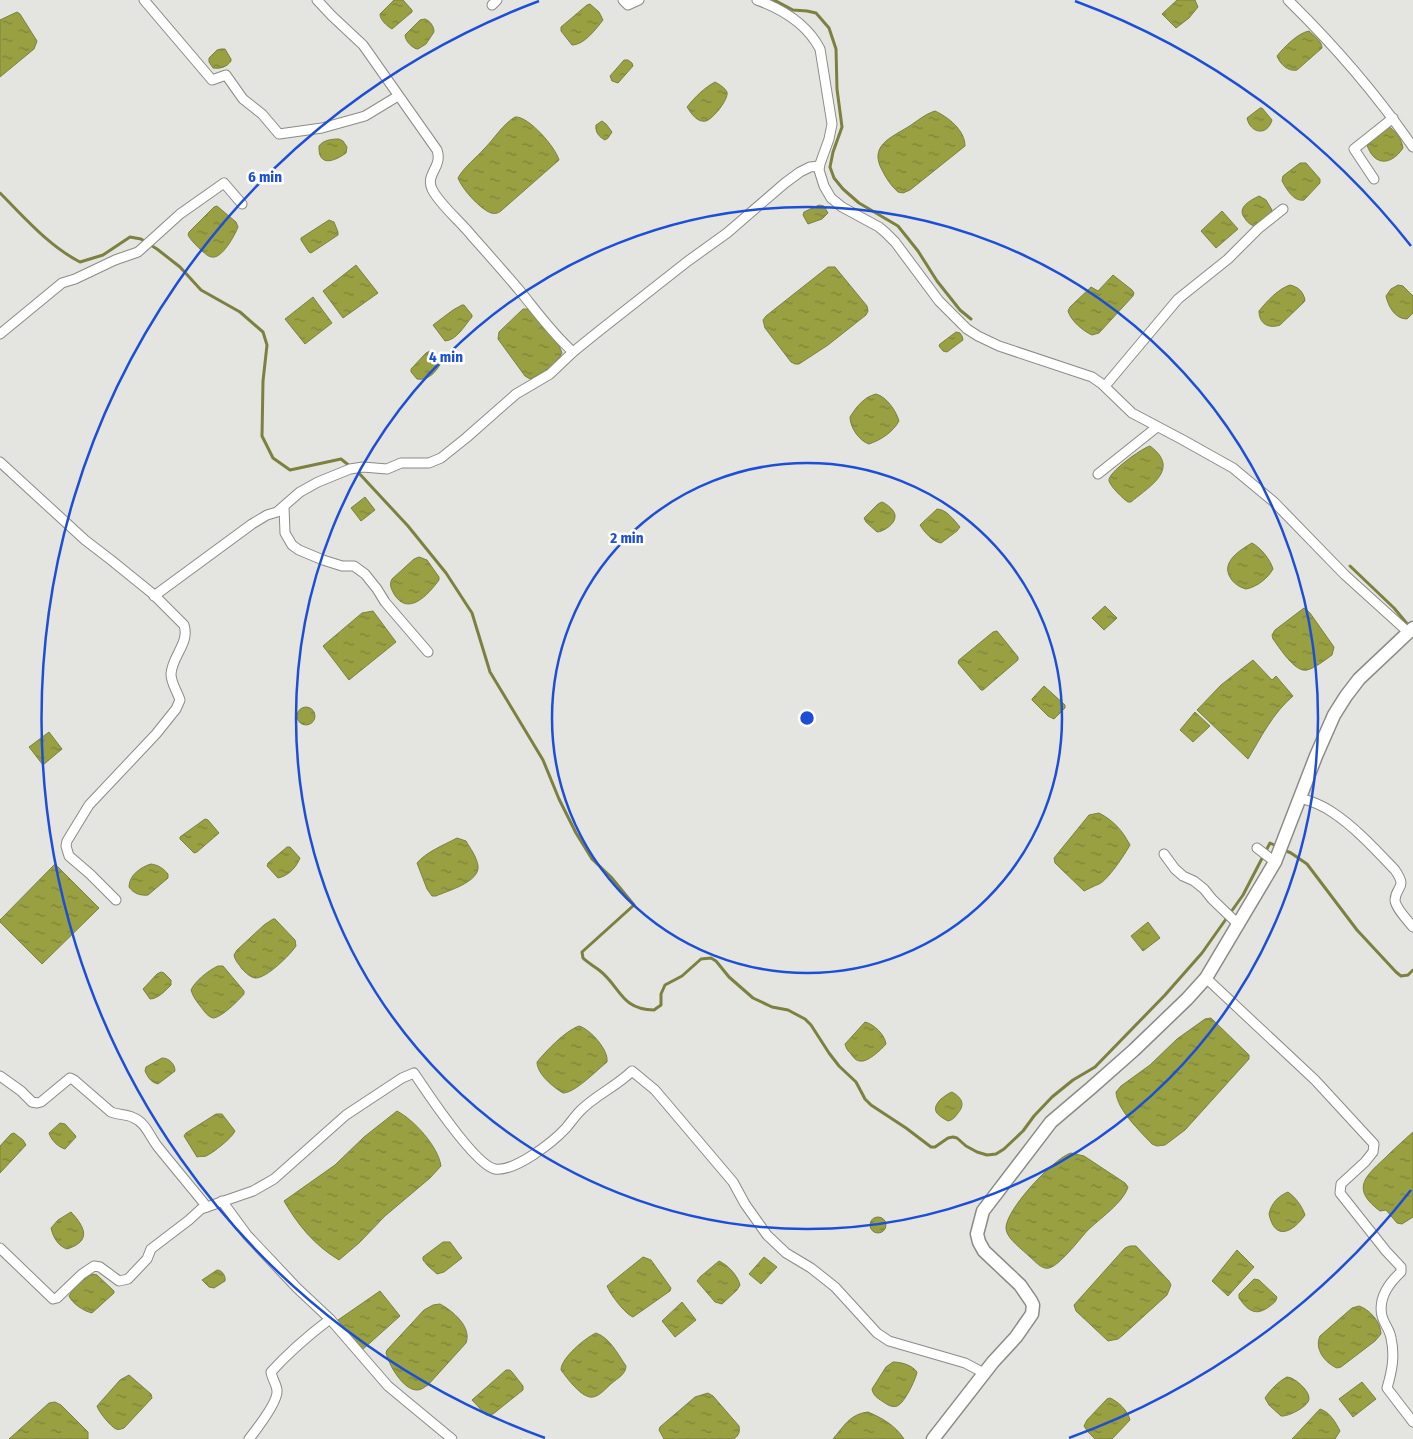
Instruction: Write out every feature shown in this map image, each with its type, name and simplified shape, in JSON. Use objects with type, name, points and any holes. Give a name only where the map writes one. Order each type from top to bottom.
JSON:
[{"type":"main road","points":[[933,1439],[984,1373],[1028,1322],[1032,1314],[1033,1305],[1020,1285],[984,1251],[979,1242],[977,1234],[983,1211],[1051,1122],[1134,1050],[1206,978],[1236,922],[1268,855],[1284,839],[1316,756],[1330,724],[1346,696],[1359,679],[1411,630]]},
{"type":"street","points":[[144,0],[212,80],[226,75],[243,99],[262,114],[279,134],[322,128],[365,116],[398,96]]},
{"type":"street","points":[[317,0],[363,46],[437,150],[439,154],[438,165],[432,173],[430,180],[432,191],[497,264],[541,318],[573,352]]},
{"type":"street","points":[[623,0],[628,5],[639,0]]},
{"type":"street","points":[[757,0],[790,16],[816,40],[820,48],[832,124],[829,139],[819,166],[820,177],[835,202],[886,233],[895,242],[939,301],[967,329],[1000,346],[1092,377],[1105,386],[1132,413],[1233,468],[1274,502],[1345,575],[1411,630]]},
{"type":"street","points":[[1288,0],[1306,17],[1393,118],[1413,147]]},
{"type":"street","points":[[1374,179],[1354,149],[1393,118]]},
{"type":"street","points":[[154,596],[252,524],[267,515],[278,512],[300,492],[318,482],[350,468],[387,469],[401,462],[429,463],[441,458],[516,394],[550,374],[573,352],[688,261],[727,233],[785,183],[810,167],[819,166]]},
{"type":"street","points":[[0,334],[62,283],[138,252],[180,214],[224,183],[242,204]]},
{"type":"street","points":[[1105,386],[1178,299],[1228,259],[1258,229],[1284,209]]},
{"type":"street","points":[[1098,474],[1157,427]]},
{"type":"street","points":[[0,462],[85,540],[154,596],[184,625],[185,640],[173,660],[171,672],[172,682],[180,700],[179,704],[156,734],[89,805],[67,841],[66,846],[69,856],[116,900]]},
{"type":"street","points":[[284,507],[285,533],[292,546],[323,560],[342,566],[354,566],[365,574],[385,602],[428,652]]},
{"type":"street","points":[[1300,798],[1316,803],[1338,816],[1396,870],[1402,883],[1395,900],[1397,906],[1413,926]]},
{"type":"street","points":[[1164,854],[1179,872],[1204,889],[1236,922]]},
{"type":"street","points":[[1206,978],[1315,1080],[1374,1144],[1373,1152],[1365,1162],[1341,1184],[1340,1193],[1400,1267],[1401,1272],[1393,1279],[1381,1299],[1382,1316],[1391,1337],[1393,1367],[1387,1388],[1413,1422]]},
{"type":"street","points":[[0,1248],[53,1298],[56,1298],[82,1274],[94,1266],[100,1267],[119,1281],[128,1278],[147,1259],[151,1249],[201,1209],[253,1191],[274,1179],[346,1115],[402,1078],[414,1073],[428,1095],[461,1138],[487,1165],[495,1169],[522,1162],[550,1143],[588,1103],[625,1078],[632,1071],[655,1090],[733,1182],[745,1204],[767,1235],[786,1253],[811,1268],[835,1287],[877,1333],[889,1341],[965,1363],[984,1373]]},
{"type":"street","points":[[0,1076],[21,1091],[32,1102],[37,1103],[41,1102],[70,1078],[111,1112],[117,1115],[133,1117],[150,1132],[157,1146],[207,1207]]},
{"type":"street","points":[[222,1201],[247,1235],[297,1288],[330,1319],[388,1386],[452,1439]]},
{"type":"street","points":[[249,1439],[258,1429],[277,1395],[271,1372],[290,1352],[330,1319]]},
{"type":"water","points":[[394,0],[403,0],[412,12],[392,29],[382,21],[380,14]]},
{"type":"water","points":[[1177,0],[1195,0],[1198,7],[1189,18],[1176,28],[1162,14]]},
{"type":"water","points":[[590,4],[599,12],[603,20],[585,39],[572,45],[561,31],[561,27]]},
{"type":"water","points":[[17,12],[37,41],[34,49],[0,77],[0,20]]},
{"type":"water","points":[[425,19],[429,21],[434,32],[426,44],[416,49],[408,42],[405,35],[420,20]]},
{"type":"water","points":[[1309,31],[1319,41],[1322,48],[1297,70],[1288,69],[1280,62],[1277,56],[1296,37]]},
{"type":"water","points":[[225,49],[231,61],[223,67],[213,68],[209,58],[217,50]]},
{"type":"water","points":[[624,60],[628,60],[633,66],[618,83],[612,81],[610,76]]},
{"type":"water","points":[[715,82],[727,92],[726,99],[713,117],[706,121],[700,120],[687,107],[700,93]]},
{"type":"water","points":[[1260,108],[1272,120],[1270,125],[1263,131],[1255,130],[1251,127],[1247,118]]},
{"type":"water","points":[[935,111],[950,120],[959,129],[965,146],[910,190],[903,193],[898,192],[882,170],[878,155],[880,149],[888,139]]},
{"type":"water","points":[[515,117],[521,118],[534,127],[553,148],[559,160],[499,213],[491,213],[472,198],[463,188],[458,178],[502,128]]},
{"type":"water","points":[[602,121],[612,132],[605,140],[599,136],[596,130],[596,125]]},
{"type":"water","points":[[1387,126],[1398,135],[1403,148],[1393,158],[1383,161],[1374,157],[1367,145],[1369,141]]},
{"type":"water","points":[[339,139],[347,147],[346,153],[328,161],[321,158],[319,146],[325,141]]},
{"type":"water","points":[[1300,163],[1306,163],[1320,179],[1320,183],[1304,200],[1294,197],[1282,181],[1283,176]]},
{"type":"water","points":[[1259,196],[1266,200],[1272,210],[1267,217],[1254,226],[1246,220],[1242,210],[1246,204]]},
{"type":"water","points":[[819,205],[824,206],[828,213],[822,219],[808,224],[803,215],[804,212]]},
{"type":"water","points":[[217,206],[236,222],[238,227],[224,250],[216,257],[212,257],[202,251],[188,235]]},
{"type":"water","points":[[1222,211],[1238,229],[1216,248],[1201,231]]},
{"type":"water","points":[[329,220],[334,222],[338,235],[311,253],[309,252],[301,238]]},
{"type":"water","points":[[356,265],[378,293],[343,318],[323,291]]},
{"type":"water","points":[[828,267],[835,267],[867,306],[868,311],[866,315],[828,345],[799,364],[795,364],[791,362],[765,328],[763,320]]},
{"type":"water","points":[[1113,275],[1132,290],[1133,296],[1099,333],[1092,335],[1078,325],[1068,311],[1091,287],[1098,291]]},
{"type":"water","points":[[1290,285],[1298,288],[1304,297],[1304,302],[1280,325],[1269,326],[1265,324],[1259,315],[1259,311],[1277,292]]},
{"type":"water","points":[[1398,285],[1403,286],[1413,296],[1413,313],[1407,319],[1399,317],[1390,308],[1387,300],[1386,296],[1391,289]]},
{"type":"water","points":[[313,297],[332,323],[305,344],[285,319]]},
{"type":"water","points":[[464,305],[472,317],[457,335],[445,341],[433,325]]},
{"type":"water","points":[[523,309],[529,310],[543,325],[562,353],[552,365],[530,379],[525,376],[498,339],[499,332]]},
{"type":"water","points":[[956,332],[960,333],[963,340],[947,352],[943,351],[939,346],[940,344]]},
{"type":"water","points":[[430,351],[441,363],[437,370],[425,379],[417,379],[411,372],[411,369]]},
{"type":"water","points":[[876,394],[884,398],[890,405],[899,421],[886,435],[869,444],[856,433],[850,417],[861,402]]},
{"type":"water","points":[[1150,446],[1159,454],[1163,462],[1163,470],[1154,483],[1131,502],[1128,502],[1112,486],[1109,481],[1110,477],[1126,461]]},
{"type":"water","points":[[365,497],[375,510],[361,521],[351,508]]},
{"type":"water","points":[[882,502],[893,510],[895,517],[888,527],[877,532],[864,518]]},
{"type":"water","points":[[937,509],[947,513],[960,527],[941,543],[929,536],[920,525]]},
{"type":"water","points":[[1252,543],[1265,554],[1273,569],[1262,582],[1246,589],[1233,581],[1228,572],[1228,566],[1233,557]]},
{"type":"water","points":[[419,557],[427,560],[439,577],[439,580],[424,597],[411,604],[405,604],[394,594],[391,581],[414,559]]},
{"type":"water","points":[[1105,606],[1117,618],[1104,630],[1092,618]]},
{"type":"water","points":[[1304,608],[1310,613],[1334,647],[1332,655],[1317,666],[1307,670],[1297,668],[1288,659],[1272,635],[1275,630]]},
{"type":"water","points":[[373,611],[396,642],[349,680],[323,646],[362,613]]},
{"type":"water","points":[[997,631],[1018,657],[1018,660],[981,690],[958,663],[959,660],[993,632]]},
{"type":"water","points":[[1253,660],[1272,680],[1276,676],[1293,696],[1273,718],[1248,759],[1197,710],[1221,685]]},
{"type":"water","points":[[1044,686],[1065,705],[1065,708],[1054,719],[1048,716],[1032,700]]},
{"type":"water","points":[[306,707],[312,710],[315,716],[312,722],[306,725],[300,722],[297,716],[300,710]]},
{"type":"water","points":[[1195,712],[1210,726],[1193,742],[1180,730]]},
{"type":"water","points":[[49,732],[62,749],[43,765],[29,747]]},
{"type":"water","points":[[1099,813],[1117,826],[1130,845],[1103,882],[1084,891],[1055,863],[1054,858],[1089,815]]},
{"type":"water","points":[[205,819],[219,833],[194,853],[180,837]]},
{"type":"water","points":[[457,838],[466,841],[475,856],[478,866],[477,872],[474,877],[462,885],[432,896],[427,889],[417,863],[430,852]]},
{"type":"water","points":[[287,847],[290,847],[300,858],[291,871],[278,878],[267,866]]},
{"type":"water","points":[[55,864],[99,908],[42,964],[0,920]]},
{"type":"water","points":[[151,864],[164,870],[168,874],[168,878],[148,895],[142,895],[129,887],[131,879],[140,869]]},
{"type":"water","points":[[273,919],[295,940],[296,946],[271,971],[255,978],[248,975],[242,969],[234,955],[264,925]]},
{"type":"water","points":[[1148,922],[1160,938],[1143,951],[1131,936]]},
{"type":"water","points":[[218,966],[223,966],[244,991],[244,994],[225,1012],[213,1018],[203,1010],[191,990],[203,976]]},
{"type":"water","points":[[161,972],[171,980],[171,985],[159,996],[150,999],[143,989]]},
{"type":"water","points":[[1211,1018],[1249,1055],[1249,1059],[1185,1130],[1165,1145],[1157,1146],[1152,1144],[1120,1106],[1116,1092],[1121,1086],[1150,1065],[1177,1039],[1205,1019]]},
{"type":"water","points":[[865,1022],[879,1030],[886,1044],[870,1058],[859,1061],[855,1059],[845,1044]]},
{"type":"water","points":[[579,1026],[588,1031],[602,1046],[607,1062],[580,1085],[563,1093],[550,1084],[543,1076],[537,1062],[562,1036]]},
{"type":"water","points":[[162,1058],[171,1062],[175,1071],[158,1084],[151,1081],[145,1071],[146,1067]]},
{"type":"water","points":[[952,1092],[960,1098],[962,1107],[955,1117],[948,1121],[941,1117],[935,1109],[941,1099]]},
{"type":"water","points":[[397,1111],[424,1134],[435,1150],[441,1166],[339,1260],[307,1234],[284,1201],[335,1165],[364,1137]]},
{"type":"water","points":[[216,1114],[222,1114],[235,1131],[213,1152],[206,1156],[197,1157],[184,1136]]},
{"type":"water","points":[[60,1123],[65,1124],[76,1137],[65,1149],[55,1143],[49,1133]]},
{"type":"water","points":[[1413,1132],[1413,1217],[1402,1224],[1397,1223],[1386,1210],[1380,1211],[1371,1204],[1363,1190],[1366,1178],[1371,1172]]},
{"type":"water","points":[[14,1133],[26,1145],[0,1173],[0,1146]]},
{"type":"water","points":[[1071,1153],[1084,1156],[1125,1183],[1128,1187],[1116,1205],[1087,1231],[1063,1258],[1053,1266],[1044,1268],[1009,1237],[1006,1229],[1013,1210],[1021,1198],[1054,1164]]},
{"type":"water","points":[[1288,1192],[1298,1202],[1305,1215],[1290,1230],[1280,1231],[1275,1228],[1269,1214],[1275,1201]]},
{"type":"water","points":[[71,1212],[80,1223],[84,1233],[80,1242],[67,1249],[56,1241],[51,1228],[58,1220]]},
{"type":"water","points":[[875,1217],[881,1217],[886,1222],[884,1231],[875,1233],[870,1228],[870,1222]]},
{"type":"water","points":[[443,1242],[450,1242],[462,1258],[444,1272],[437,1274],[423,1260],[423,1257]]},
{"type":"water","points":[[1136,1246],[1171,1285],[1167,1295],[1123,1335],[1118,1339],[1108,1341],[1076,1311],[1074,1305],[1125,1248]]},
{"type":"water","points":[[1237,1250],[1254,1267],[1228,1296],[1212,1281]]},
{"type":"water","points":[[643,1257],[651,1260],[671,1288],[670,1291],[633,1317],[618,1303],[607,1286]]},
{"type":"water","points":[[764,1257],[777,1267],[761,1284],[749,1274]]},
{"type":"water","points":[[719,1261],[732,1271],[740,1285],[722,1304],[715,1302],[697,1281]]},
{"type":"water","points":[[217,1270],[223,1274],[225,1281],[214,1288],[209,1287],[202,1280]]},
{"type":"water","points":[[93,1274],[97,1275],[114,1293],[92,1313],[78,1306],[69,1296],[86,1278]]},
{"type":"water","points":[[1254,1279],[1259,1280],[1277,1297],[1274,1303],[1256,1312],[1249,1309],[1239,1298],[1239,1294]]},
{"type":"water","points":[[380,1291],[400,1316],[362,1350],[338,1320]]},
{"type":"water","points":[[682,1302],[696,1320],[675,1337],[662,1321]]},
{"type":"water","points":[[440,1304],[456,1315],[464,1325],[467,1337],[466,1343],[428,1385],[419,1390],[412,1389],[397,1376],[386,1353],[424,1310],[433,1305]]},
{"type":"water","points":[[1359,1306],[1367,1310],[1374,1317],[1379,1325],[1381,1334],[1375,1341],[1341,1367],[1337,1368],[1328,1363],[1322,1355],[1318,1346],[1320,1336],[1352,1308]]},
{"type":"water","points":[[596,1333],[609,1342],[626,1366],[626,1369],[623,1374],[601,1393],[589,1397],[575,1387],[561,1370],[569,1354]]},
{"type":"water","points":[[893,1362],[906,1364],[917,1372],[906,1396],[897,1406],[889,1405],[878,1399],[872,1389],[886,1367]]},
{"type":"water","points":[[506,1370],[512,1372],[523,1386],[523,1390],[493,1414],[486,1415],[472,1400]]},
{"type":"water","points":[[129,1375],[151,1394],[152,1398],[124,1428],[117,1429],[105,1419],[97,1406],[120,1380]]},
{"type":"water","points":[[1287,1377],[1301,1384],[1307,1391],[1309,1398],[1306,1404],[1298,1410],[1281,1416],[1269,1405],[1265,1398],[1275,1386]]},
{"type":"water","points":[[1362,1382],[1376,1399],[1353,1417],[1339,1399]]},
{"type":"water","points":[[708,1393],[713,1396],[739,1426],[739,1433],[736,1438],[664,1439],[659,1430],[660,1427],[695,1397]]},
{"type":"water","points":[[1110,1398],[1123,1407],[1130,1420],[1112,1439],[1095,1439],[1084,1426],[1087,1420]]},
{"type":"water","points":[[55,1402],[61,1405],[88,1432],[88,1439],[9,1439],[49,1403]]},
{"type":"water","points":[[1320,1409],[1330,1415],[1340,1431],[1335,1439],[1292,1439]]},
{"type":"water","points":[[868,1412],[888,1422],[904,1439],[833,1439],[852,1418]]},
{"type":"waterway","points":[[774,0],[793,10],[816,13],[829,28],[836,49],[837,89],[842,127],[830,167],[834,178],[859,203],[898,226],[918,251],[937,281],[960,310],[971,319]]},
{"type":"waterway","points":[[0,193],[48,240],[80,262],[103,255],[130,237],[141,239],[180,267],[201,290],[240,312],[263,332],[267,345],[263,381],[262,436],[273,458],[290,470],[341,459],[351,467]]},
{"type":"waterway","points":[[356,470],[408,526],[446,573],[472,613],[490,672],[543,760],[576,833],[592,859],[611,877],[634,905],[582,952],[583,958],[599,970],[627,1001],[634,1006],[654,1010],[661,1005],[661,994],[665,985],[682,976],[701,959],[711,958],[753,998],[772,1007],[788,1010],[805,1019],[839,1066],[856,1082],[865,1099],[931,1147],[935,1147],[948,1138],[953,1137],[977,1152],[987,1155],[996,1154],[1004,1149],[1023,1131],[1052,1097],[1073,1080],[1095,1067],[1165,995],[1202,953],[1243,895],[1270,843],[1279,847]]},
{"type":"waterway","points":[[1350,566],[1394,608],[1409,626]]},
{"type":"waterway","points":[[1284,850],[1307,864],[1357,930],[1396,972],[1401,976],[1408,975],[1413,970]]}]
